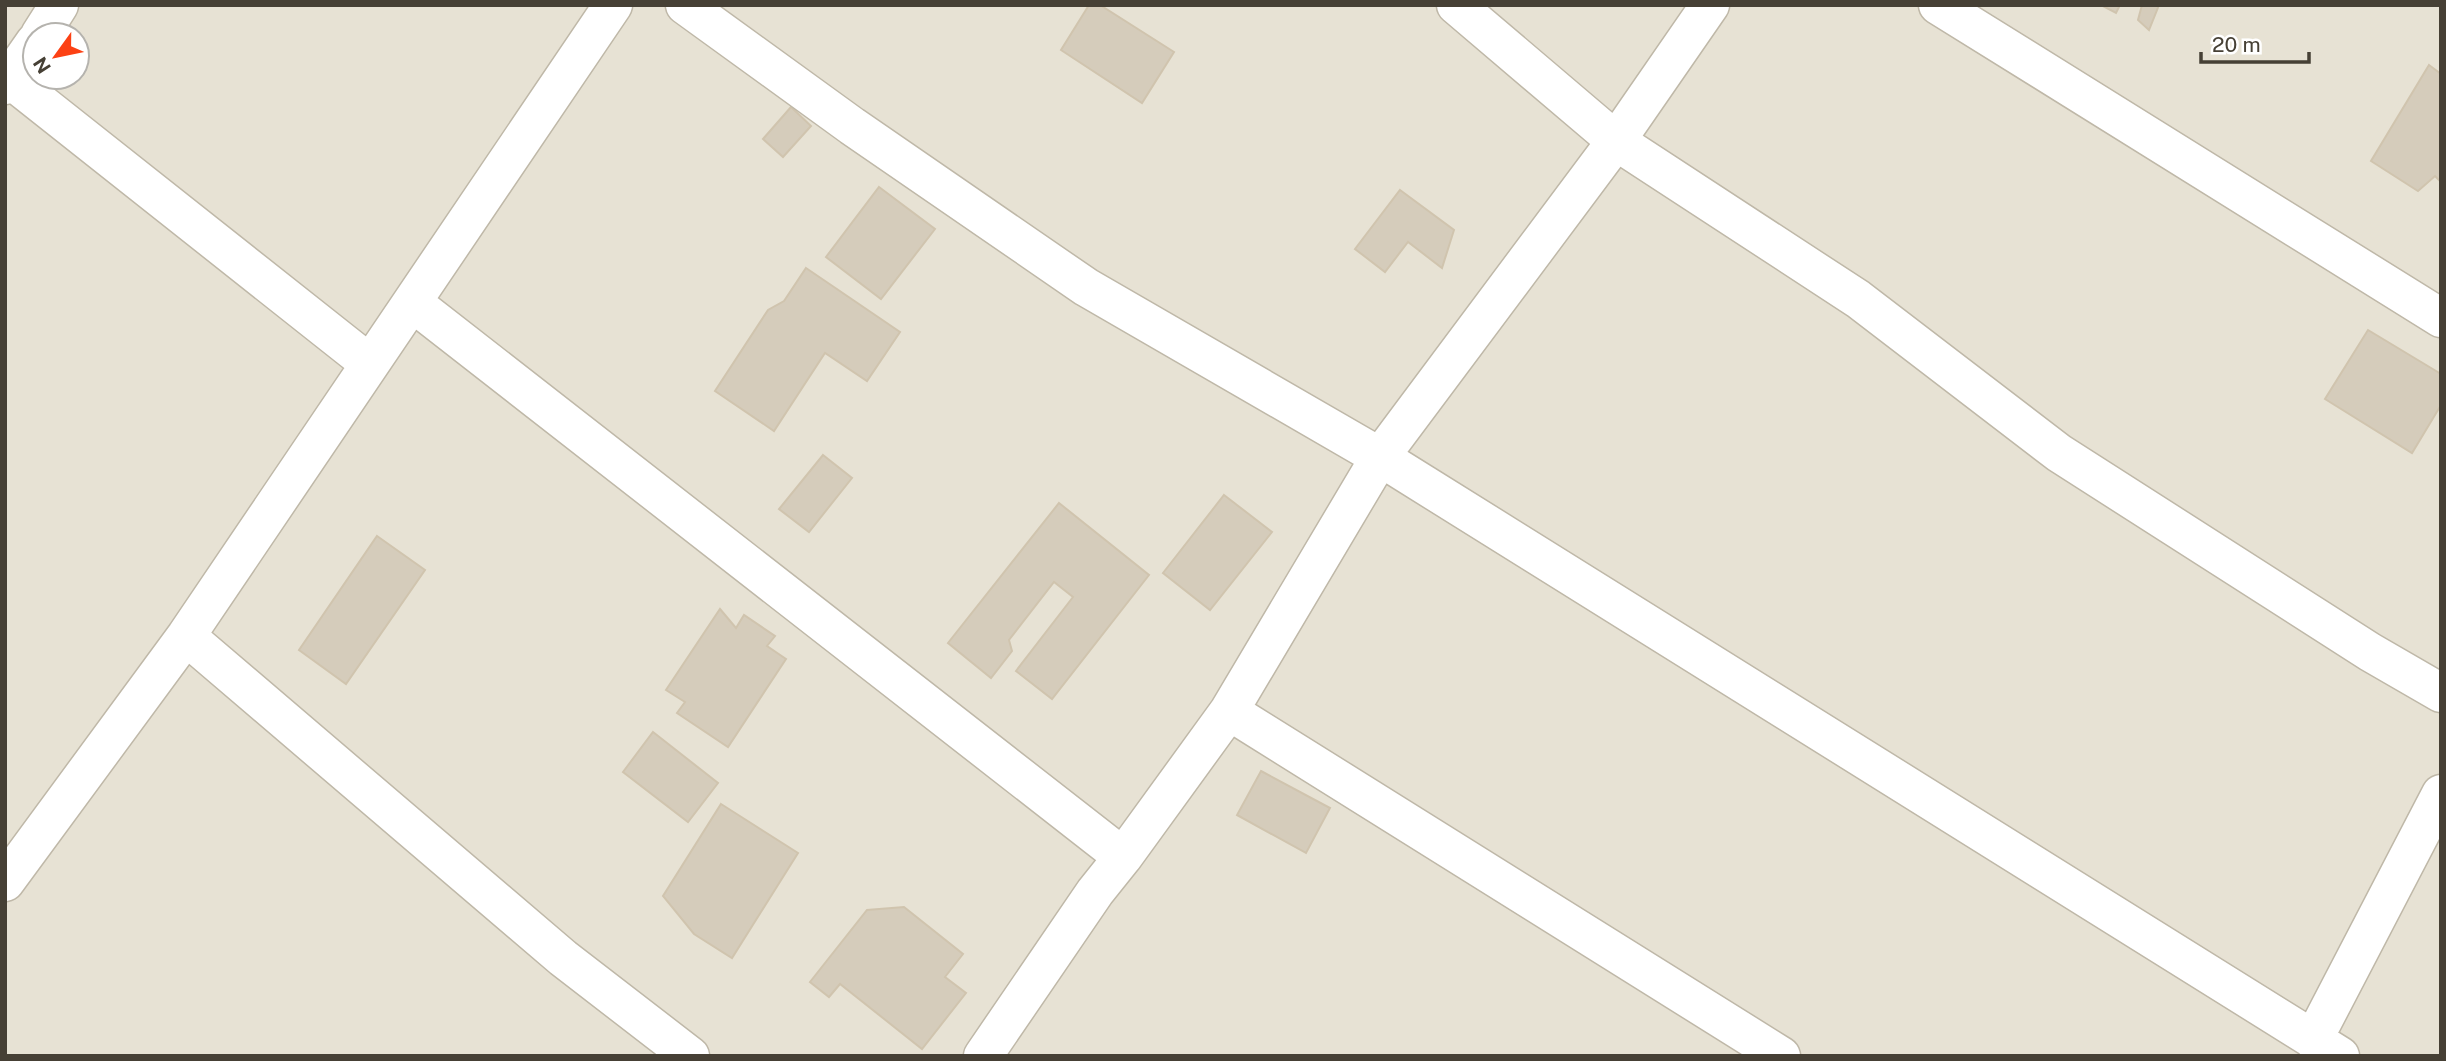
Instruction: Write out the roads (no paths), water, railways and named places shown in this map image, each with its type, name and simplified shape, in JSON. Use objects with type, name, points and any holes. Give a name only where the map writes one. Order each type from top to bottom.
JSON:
[{"type":"street","points":[[49,21],[59,5]]},
{"type":"street","points":[[5,882],[186,636],[613,5]]},
{"type":"street","points":[[685,5],[852,126],[1086,287],[1380,457],[2327,1048],[2441,794]]},
{"type":"street","points":[[1456,5],[1616,141],[1858,299],[2059,453],[2370,652],[2441,693]]},
{"type":"street","points":[[983,1056],[1095,892],[1229,711],[1380,457],[1616,141],[1710,5]]},
{"type":"street","points":[[1938,5],[2441,318]]},
{"type":"street","points":[[21,61],[7,80],[370,364]]},
{"type":"street","points":[[413,303],[1123,857]]},
{"type":"street","points":[[186,636],[563,958],[690,1056]]},
{"type":"street","points":[[1229,711],[1781,1056]]}]
